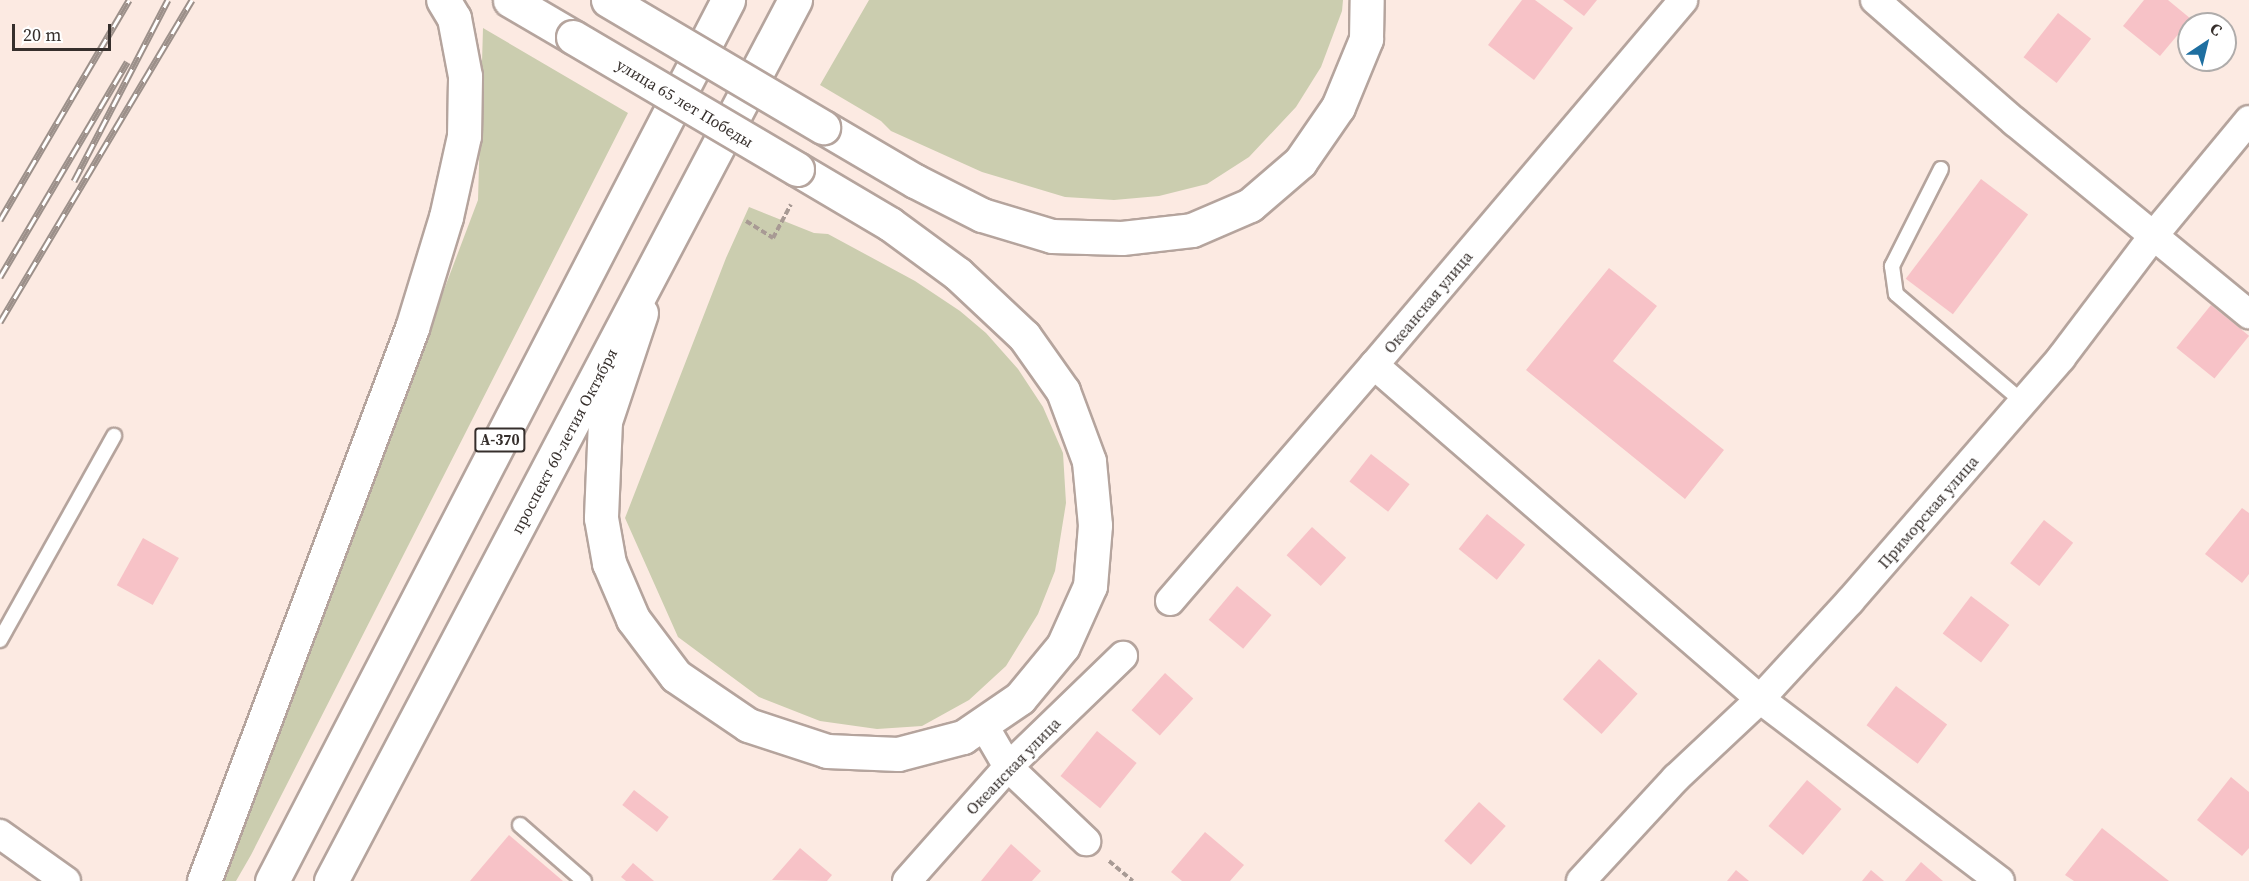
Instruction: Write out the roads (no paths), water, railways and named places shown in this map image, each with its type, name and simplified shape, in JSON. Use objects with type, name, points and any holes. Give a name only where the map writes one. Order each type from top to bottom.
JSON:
[{"type":"main road","points":[[204,881],[412,328],[446,217],[464,136],[465,76],[454,18],[443,0]]},
{"type":"main road","name":"улица 65 лет Победы","points":[[510,0],[573,37],[795,185],[890,224],[958,274],[1024,336],[1063,391],[1089,461],[1095,525],[1090,586],[1063,646],[1020,698],[963,737],[898,754],[827,751],[748,725],[676,676],[633,619],[609,563],[601,518],[605,421],[655,270]]},
{"type":"main road","points":[[608,0],[915,181],[982,215],[1052,236],[1122,238],[1191,230],[1250,205],[1300,162],[1338,107],[1366,39],[1367,0]]},
{"type":"main road","name":"А-370","points":[[272,881],[728,0]]},
{"type":"main road","name":"проспект 60-летия Октября","points":[[332,881],[795,0]]},
{"type":"main road","points":[[763,63],[806,0]]},
{"type":"street","name":"Океанская улица","points":[[1170,601],[1374,365],[1683,0]]},
{"type":"street","points":[[1875,0],[2015,123],[2249,314]]},
{"type":"street","name":"Приморская улица","points":[[1581,881],[1676,778],[1760,699],[1850,601],[2061,358],[2154,235],[2249,120]]},
{"type":"street","points":[[1374,365],[1760,699],[2000,881]]},
{"type":"street","name":"Океанская улица","points":[[907,881],[1008,767],[1123,656]]},
{"type":"street","points":[[983,724],[1008,767],[1086,841]]},
{"type":"street","points":[[0,834],[66,881]]},
{"type":"lane","points":[[1941,169],[1892,267],[1896,294],[2023,402]]},
{"type":"lane","points":[[0,640],[114,435]]},
{"type":"lane","points":[[520,825],[584,881]]},
{"type":"railway","points":[[0,220],[129,0]]},
{"type":"railway","points":[[74,181],[168,0]]},
{"type":"railway","points":[[0,322],[192,0]]},
{"type":"railway","points":[[0,277],[127,62]]}]
